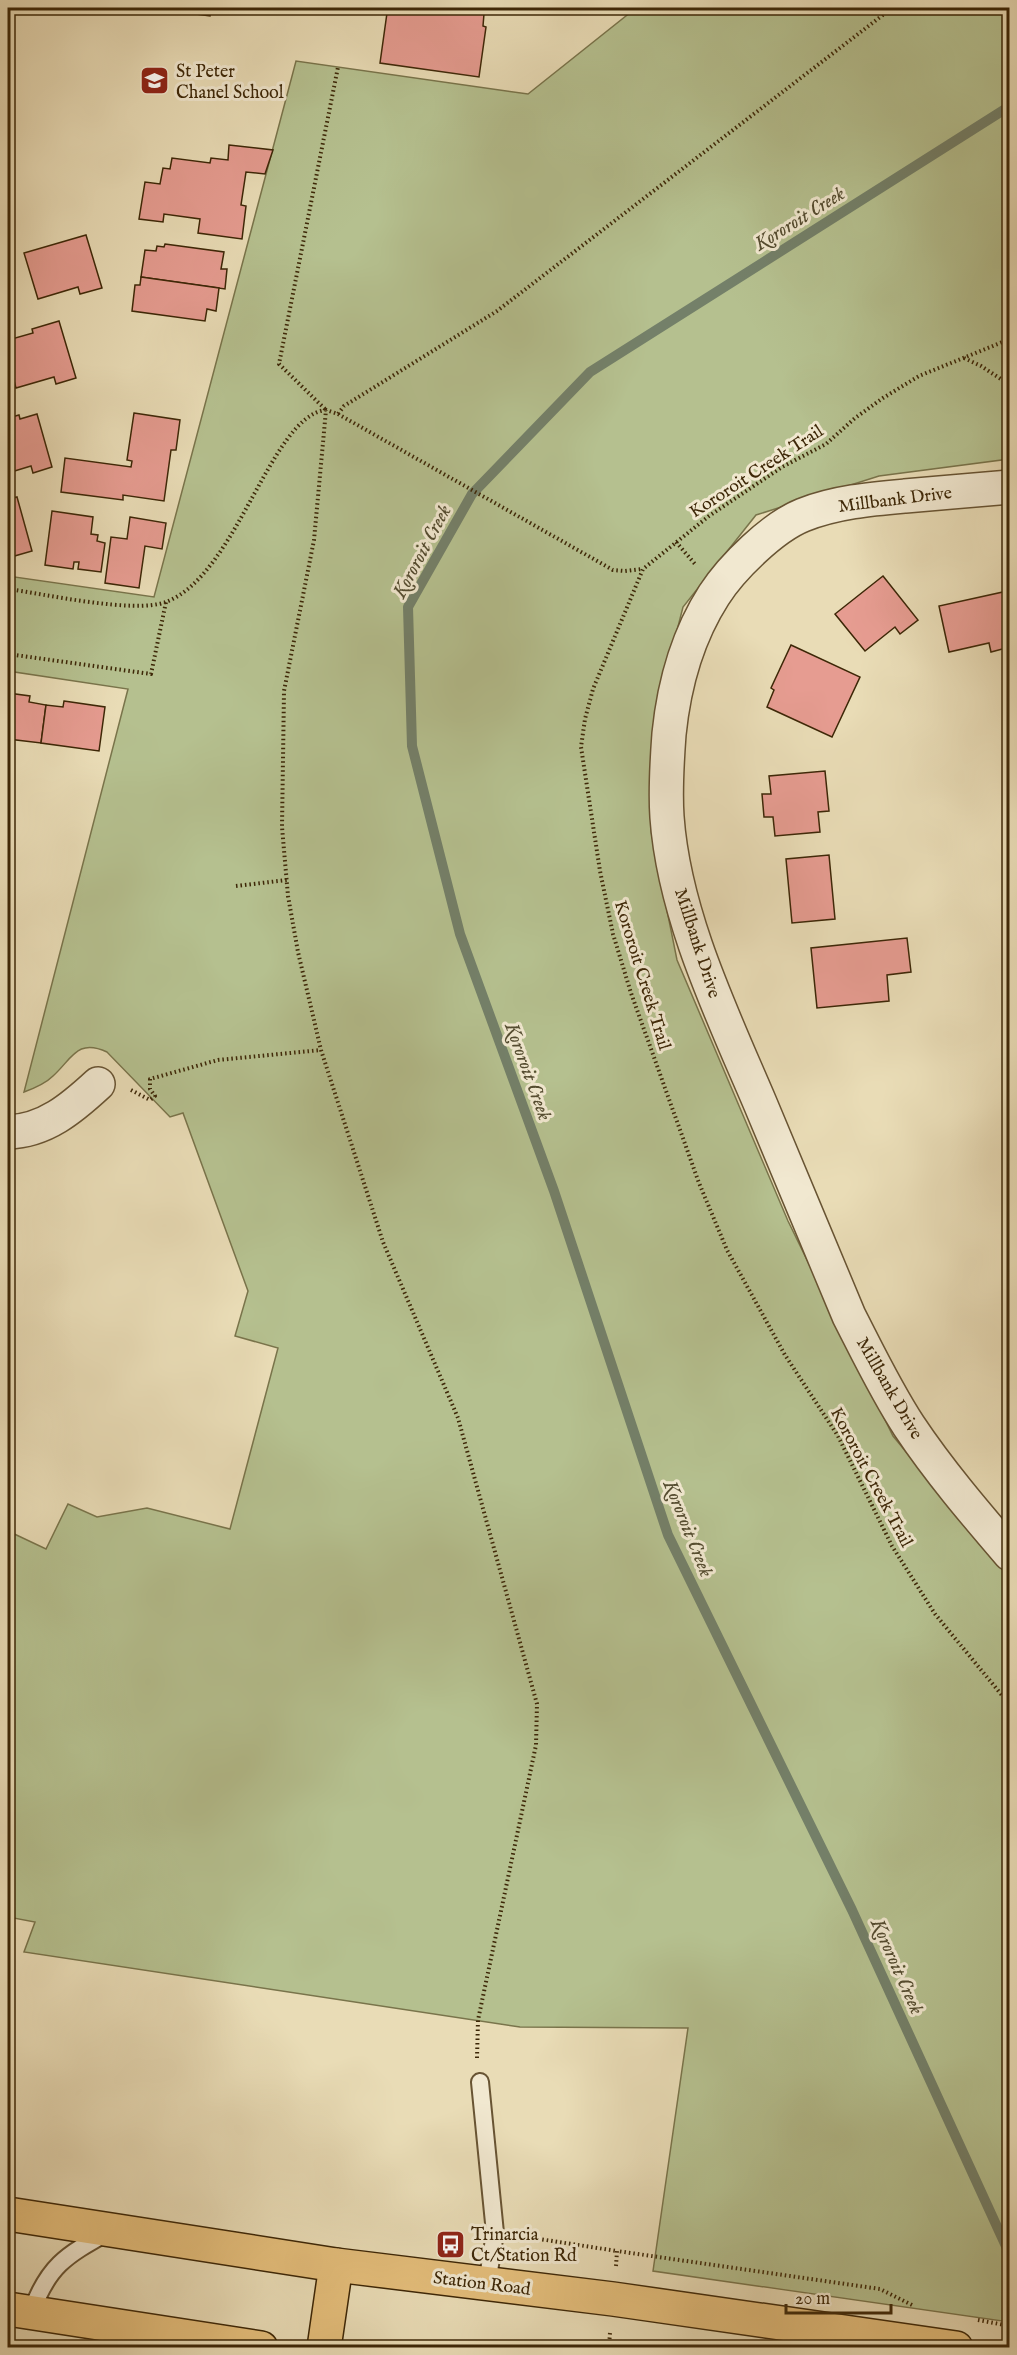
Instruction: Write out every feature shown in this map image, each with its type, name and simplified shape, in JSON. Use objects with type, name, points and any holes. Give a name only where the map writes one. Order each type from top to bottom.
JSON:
[{"type":"main road","name":"Station Road","points":[[8,2214],[336,2265],[613,2299],[949,2346]]},
{"type":"main road","points":[[324,2348],[336,2265]]},
{"type":"main road","points":[[19,2311],[261,2348]]},
{"type":"street","name":"Millbank Drive","points":[[1010,487],[848,502],[801,515],[768,537],[741,561],[721,584],[695,628],[677,681],[667,762],[667,818],[677,878],[705,973],[849,1316],[876,1370],[908,1425],[945,1478],[1010,1554]]},
{"type":"street","points":[[8,1132],[56,1119],[75,1106],[98,1084]]},
{"type":"lane","points":[[480,2082],[495,2233],[487,2284]]},
{"type":"lane","points":[[19,2311],[40,2289],[52,2270],[71,2253],[111,2230]]},
{"type":"path","points":[[338,414],[344,406],[497,311],[892,8]]},
{"type":"path","points":[[326,410],[279,364],[338,68]]},
{"type":"path","name":"Kororoit Creek Trail","points":[[1010,339],[919,376],[883,398],[855,418],[826,444],[749,488],[643,569],[593,689],[581,747],[600,870],[613,934],[631,993],[699,1183],[727,1250],[785,1355],[838,1436],[892,1546],[935,1614],[1010,1706]]},
{"type":"path","points":[[963,357],[1010,385]]},
{"type":"path","points":[[326,410],[314,540],[284,692],[282,827],[298,952],[321,1050],[383,1242],[458,1418],[537,1704],[536,1745],[478,2020],[476,2035],[480,2082]]},
{"type":"path","points":[[8,589],[123,605],[166,602],[187,591],[209,568],[285,442],[302,420],[315,411],[326,410],[338,414],[613,570],[643,569]]},
{"type":"path","points":[[676,542],[699,567]]},
{"type":"path","points":[[8,654],[151,674],[166,602]]},
{"type":"path","points":[[236,886],[287,880]]},
{"type":"path","points":[[150,1079],[218,1060],[321,1050]]},
{"type":"path","points":[[495,2233],[617,2251]]},
{"type":"green space","points":[[636,8],[1009,8],[1009,459],[879,476],[756,515],[683,607],[656,712],[651,831],[677,960],[788,1221],[893,1436],[1009,1576],[1009,2322],[653,2271],[688,2028],[520,2027],[24,1952],[35,1922],[8,1917],[8,1531],[46,1549],[68,1504],[97,1517],[147,1508],[230,1529],[278,1348],[235,1336],[248,1291],[183,1113],[170,1117],[107,1052],[97,1048],[89,1047],[76,1052],[50,1079],[24,1092],[128,689],[8,671],[8,576],[154,597],[296,61],[528,94]]},
{"type":"building","points":[[151,8],[211,8],[210,16]]},
{"type":"building","points":[[392,8],[433,8],[484,14],[483,26],[486,27],[479,77],[380,63],[387,13],[391,14]]},
{"type":"building","points":[[229,145],[273,150],[265,174],[246,172],[241,205],[246,206],[242,239],[198,233],[200,219],[164,214],[163,222],[139,219],[145,182],[160,184],[163,168],[170,169],[172,158],[210,163],[211,158],[228,160]]},
{"type":"building","points":[[86,235],[102,288],[80,294],[78,287],[38,299],[24,253]]},
{"type":"building","points":[[165,244],[224,252],[221,269],[227,269],[225,289],[141,277],[145,250],[156,251],[157,246],[164,247]]},
{"type":"building","points":[[141,277],[219,288],[216,311],[207,309],[205,321],[132,311],[135,285],[140,285]]},
{"type":"building","points":[[59,321],[76,378],[56,384],[54,377],[16,388],[8,359],[8,340],[33,333],[32,329]]},
{"type":"building","points":[[134,413],[180,420],[176,450],[171,450],[164,501],[123,495],[123,500],[61,492],[65,458],[131,467],[132,461],[127,460]]},
{"type":"building","points":[[37,414],[52,467],[33,473],[31,466],[8,473],[8,418],[19,415],[20,419]]},
{"type":"building","points":[[17,497],[32,551],[11,557],[8,549],[8,499]]},
{"type":"building","points":[[52,511],[93,517],[91,534],[98,535],[97,541],[105,543],[101,572],[78,569],[79,562],[74,562],[73,569],[45,565]]},
{"type":"building","points":[[130,517],[166,523],[162,549],[145,546],[139,588],[105,583],[111,537],[127,539]]},
{"type":"building","points":[[883,576],[918,620],[900,634],[895,627],[865,651],[835,614]]},
{"type":"building","points":[[1003,592],[1010,623],[1010,647],[991,652],[989,643],[949,652],[939,606]]},
{"type":"building","points":[[791,645],[860,677],[832,737],[767,707],[774,690],[771,688]]},
{"type":"building","points":[[8,693],[30,696],[29,702],[46,705],[41,743],[8,739]]},
{"type":"building","points":[[64,701],[105,707],[99,751],[41,743],[46,705],[63,707]]},
{"type":"building","points":[[825,771],[829,811],[818,812],[820,832],[775,836],[773,817],[764,817],[762,794],[771,794],[769,776]]},
{"type":"building","points":[[829,855],[835,919],[792,923],[786,859]]},
{"type":"building","points":[[907,938],[911,972],[887,975],[889,1001],[817,1008],[811,948]]},
{"type":"waterway","name":"Kororoit Creek","points":[[1010,106],[590,372],[472,494],[408,607],[412,746],[460,934],[554,1191],[668,1535],[852,1910],[1010,2255]]},
{"type":"place","name":"St Peter Chanel School","points":[[155,81]]},
{"type":"place","name":"Trinarcia Ct/Station Rd","points":[[450,2244]]}]
